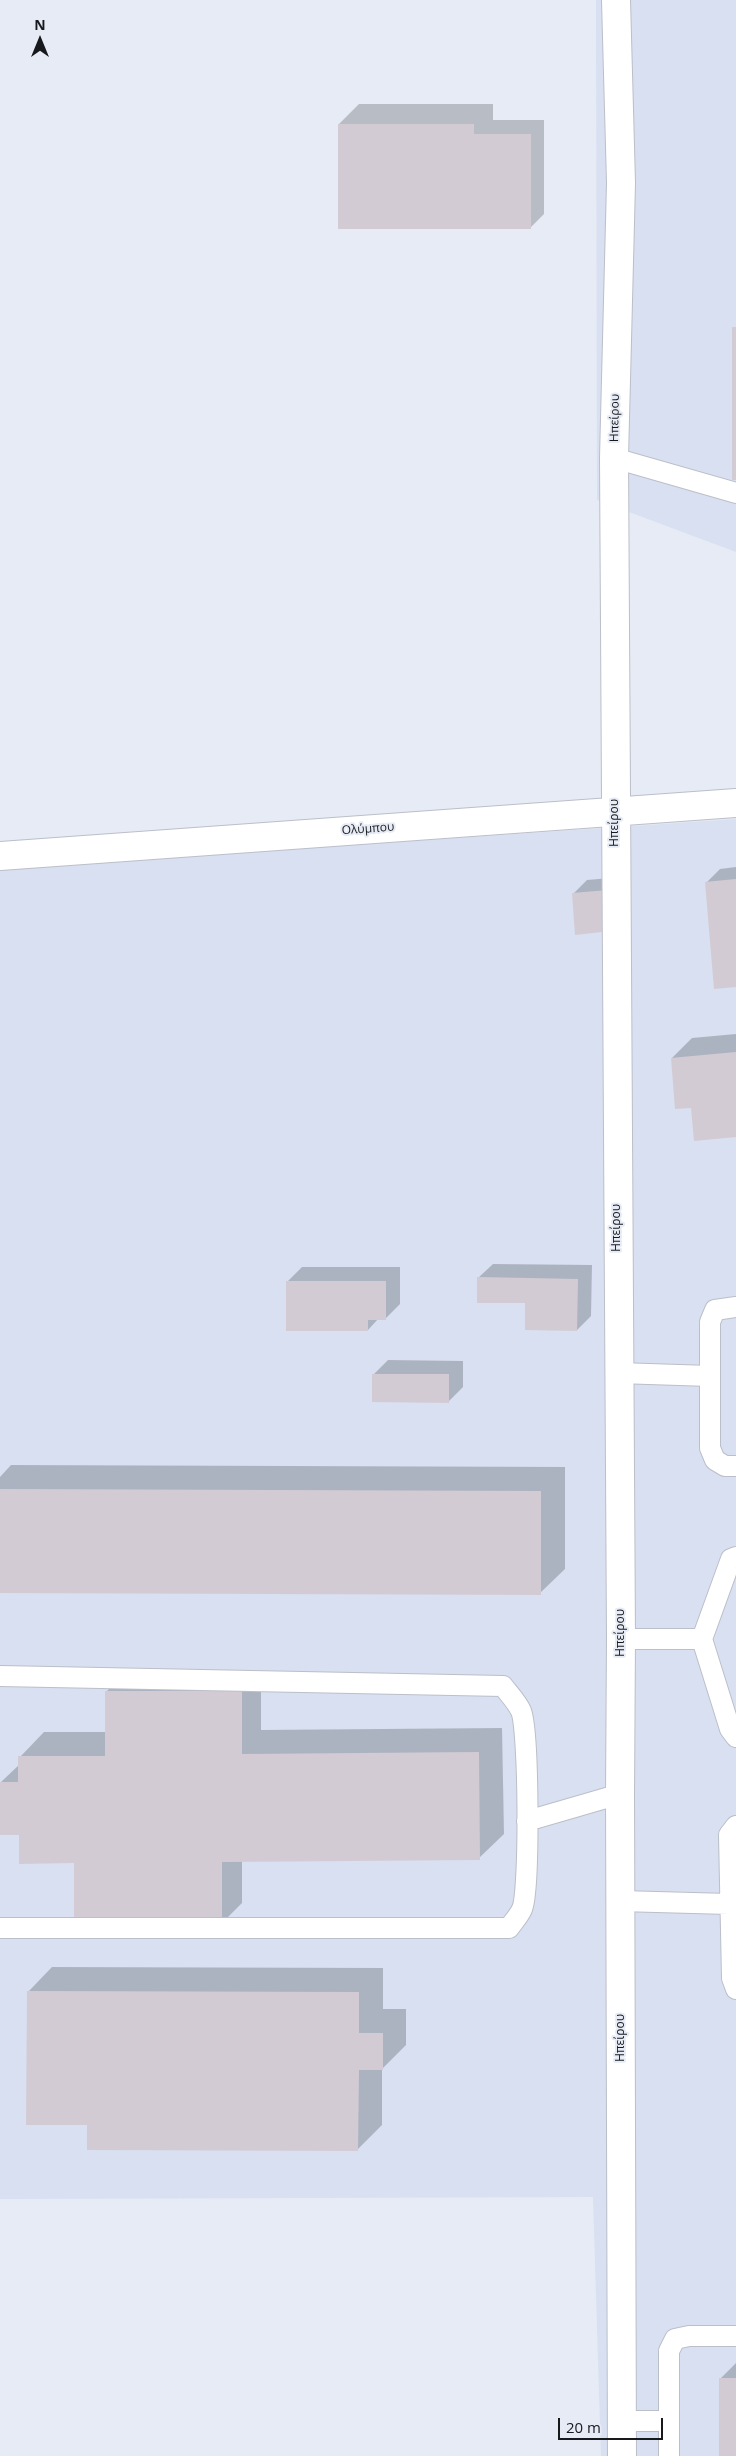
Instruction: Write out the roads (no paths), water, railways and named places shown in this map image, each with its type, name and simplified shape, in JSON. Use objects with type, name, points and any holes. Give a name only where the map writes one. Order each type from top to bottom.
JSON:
[{"type":"street","name":"Ηπείρου","points":[[616,0],[621,183],[614,458],[618,1373],[622,1639],[620,1794],[622,2456]]},
{"type":"street","name":"Ολύμπου","points":[[0,856],[615,810],[736,803]]},
{"type":"lane","points":[[614,458],[736,493]]},
{"type":"lane","points":[[736,1307],[715,1310],[710,1322],[710,1448],[715,1460],[725,1466],[736,1466]]},
{"type":"lane","points":[[618,1373],[710,1376]]},
{"type":"lane","points":[[736,1556],[731,1558],[702,1639],[730,1729],[736,1737]]},
{"type":"lane","points":[[622,1639],[702,1639]]},
{"type":"lane","points":[[0,1676],[503,1686],[521,1711],[526,1729],[527,1821],[526,1894],[522,1910],[509,1928],[0,1928]]},
{"type":"lane","points":[[527,1821],[620,1794]]},
{"type":"lane","points":[[736,1826],[729,1835],[732,1978],[736,1989]]},
{"type":"lane","points":[[620,1901],[729,1904]]},
{"type":"lane","points":[[669,2456],[669,2351],[675,2340],[689,2336],[736,2336]]},
{"type":"lane","points":[[622,2421],[669,2421]]}]
